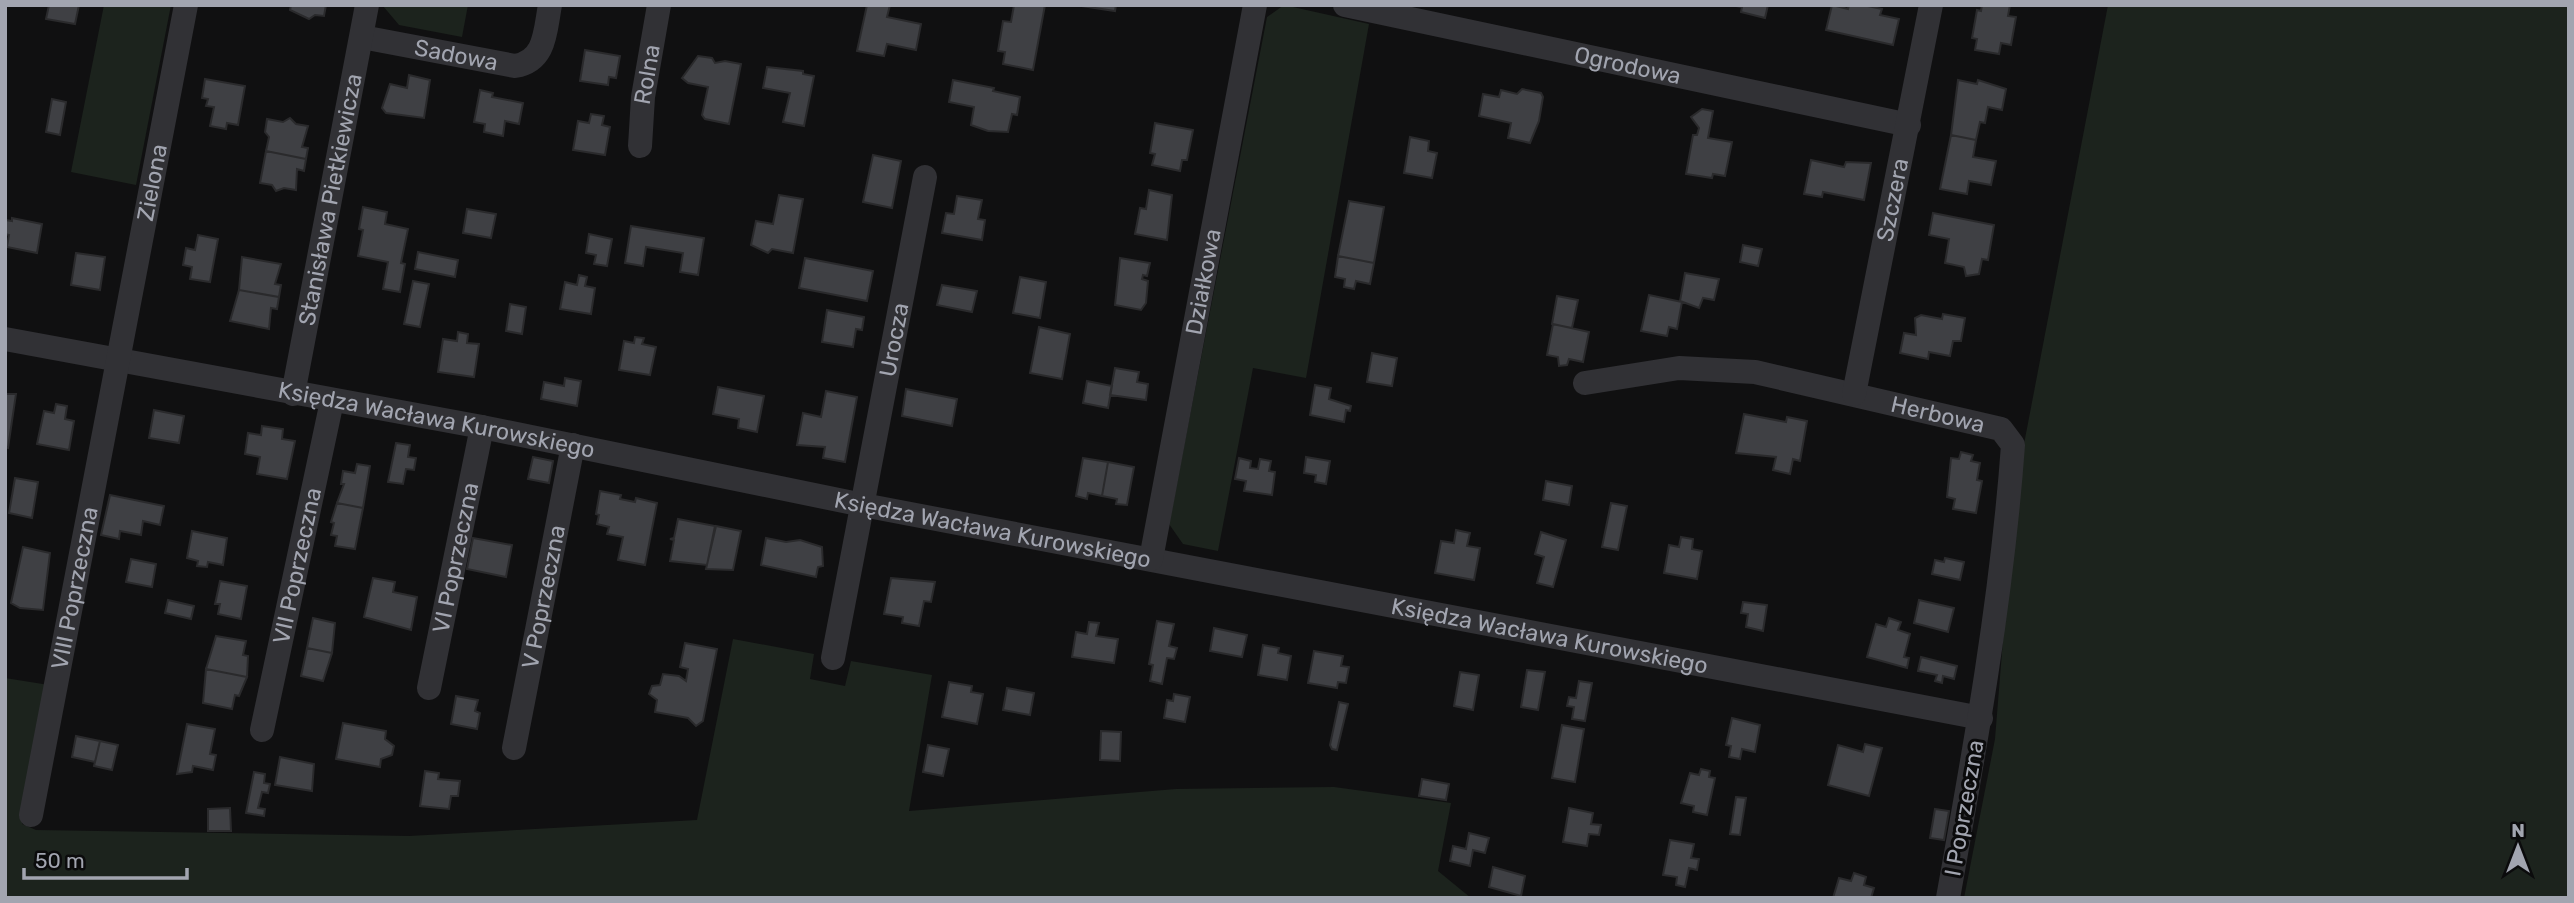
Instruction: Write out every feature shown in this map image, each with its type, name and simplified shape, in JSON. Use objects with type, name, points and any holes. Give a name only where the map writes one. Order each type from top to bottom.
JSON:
[{"type":"street","name":"Zielona","points":[[116,360],[186,5]]},
{"type":"street","name":"Stanisława Pietkiewicza","points":[[293,394],[367,5]]},
{"type":"street","name":"Sadowa","points":[[362,37],[515,66],[535,58],[542,48],[550,5]]},
{"type":"street","name":"Rolna","points":[[640,146],[643,97],[659,5]]},
{"type":"street","name":"Działkowa","points":[[1151,559],[1255,5]]},
{"type":"street","name":"Ogrodowa","points":[[1345,5],[1909,125]]},
{"type":"street","name":"Szczera","points":[[1854,394],[1931,5]]},
{"type":"street","name":"Urocza","points":[[833,658],[925,177]]},
{"type":"street","name":"Księdza Wacława Kurowskiego","points":[[5,339],[482,427],[863,505],[1981,718]]},
{"type":"street","name":"VIII Poprzeczna","points":[[31,815],[116,360]]},
{"type":"street","name":"Herbowa","points":[[1585,383],[1679,368],[1755,372],[2001,429],[2013,446],[1981,718]]},
{"type":"street","name":"VII Poprzeczna","points":[[262,730],[332,401]]},
{"type":"street","name":"VI Poprzeczna","points":[[429,688],[482,427]]},
{"type":"street","name":"V Poprzeczna","points":[[514,748],[573,445]]},
{"type":"street","name":"I Poprzeczna","points":[[1948,898],[1981,718]]},
{"type":"shaded area","points":[[104,5],[171,5],[136,185],[71,172]]},
{"type":"shaded area","points":[[468,5],[462,37],[399,25],[383,6]]},
{"type":"shaded area","points":[[1284,5],[1369,24],[1306,378],[1253,368],[1218,551],[1183,544],[1169,524],[1267,17]]},
{"type":"shaded area","points":[[2108,5],[2569,5],[2569,898],[1964,898],[1995,739],[2015,491]]},
{"type":"shaded area","points":[[733,639],[814,654],[810,679],[845,686],[851,661],[932,675],[909,811],[1176,789],[1334,787],[1451,803],[1438,871],[1471,898],[5,898],[5,678],[49,685],[22,824],[36,830],[409,836],[697,820]]},
{"type":"building","points":[[49,5],[79,5],[75,24],[46,19]]},
{"type":"building","points":[[291,5],[326,5],[324,16],[315,15],[309,19],[290,10]]},
{"type":"building","points":[[867,5],[890,5],[887,17],[921,24],[916,50],[887,44],[884,56],[857,51]]},
{"type":"building","points":[[1014,5],[1045,5],[1033,70],[1003,64],[1005,52],[998,51],[1003,21],[1011,22]]},
{"type":"building","points":[[1075,5],[1116,5],[1115,11]]},
{"type":"building","points":[[1768,5],[1765,18],[1741,12],[1742,7],[1736,6]]},
{"type":"building","points":[[1832,5],[1848,9],[1849,5],[1863,5],[1882,9],[1880,15],[1899,19],[1893,45],[1826,30]]},
{"type":"building","points":[[1982,5],[2010,5],[2008,16],[2016,17],[2011,45],[2001,43],[1999,54],[1975,50],[1977,39],[1972,38],[1977,10],[1981,11]]},
{"type":"building","points":[[585,50],[620,56],[616,78],[609,77],[608,85],[580,81]]},
{"type":"building","points":[[698,56],[712,58],[715,63],[725,61],[741,64],[729,124],[705,119],[702,115],[708,87],[688,83],[682,78]]},
{"type":"building","points":[[767,67],[803,71],[803,74],[814,76],[804,126],[783,122],[790,93],[763,88]]},
{"type":"building","points":[[409,75],[430,80],[424,118],[386,113],[382,108],[390,84],[407,88]]},
{"type":"building","points":[[205,79],[245,86],[238,125],[227,123],[226,129],[210,126],[214,107],[206,106],[208,99],[202,98]]},
{"type":"building","points":[[953,80],[994,88],[993,91],[1020,97],[1017,115],[1012,114],[1008,132],[988,131],[971,125],[974,107],[949,102]]},
{"type":"building","points":[[1958,80],[1977,84],[1978,80],[2006,89],[2002,110],[1988,107],[1985,123],[1980,122],[1976,140],[1951,135]]},
{"type":"building","points":[[1522,89],[1541,93],[1543,97],[1539,121],[1530,143],[1508,138],[1511,123],[1479,116],[1483,94],[1499,97],[1501,90],[1517,94]]},
{"type":"building","points":[[480,90],[493,93],[492,97],[523,103],[519,124],[505,121],[503,136],[484,132],[485,124],[474,122]]},
{"type":"building","points":[[52,99],[66,102],[60,135],[46,132]]},
{"type":"building","points":[[1702,109],[1713,111],[1708,138],[1732,142],[1725,176],[1713,174],[1712,178],[1686,174],[1693,135],[1697,135],[1699,128],[1691,117]]},
{"type":"building","points":[[591,114],[604,116],[602,125],[610,127],[605,155],[573,150],[578,121],[589,123]]},
{"type":"building","points":[[290,118],[296,124],[308,126],[302,147],[308,148],[306,159],[266,151],[269,137],[265,132],[267,119],[283,122]]},
{"type":"building","points":[[1155,123],[1193,130],[1187,160],[1182,160],[1180,171],[1152,165],[1155,154],[1150,153]]},
{"type":"building","points":[[1951,135],[1976,140],[1973,157],[1996,161],[1991,185],[1969,181],[1967,194],[1940,189]]},
{"type":"building","points":[[1410,137],[1429,141],[1428,151],[1437,153],[1432,178],[1404,173]]},
{"type":"building","points":[[266,151],[306,159],[304,171],[297,169],[296,190],[284,188],[276,191],[272,185],[260,183]]},
{"type":"building","points":[[873,155],[901,161],[892,208],[863,202]]},
{"type":"building","points":[[1811,160],[1844,167],[1846,162],[1871,163],[1864,200],[1823,192],[1822,197],[1804,194]]},
{"type":"building","points":[[1149,190],[1172,195],[1167,240],[1135,234],[1140,208],[1146,209]]},
{"type":"building","points":[[779,195],[803,199],[793,253],[772,249],[768,253],[751,245],[756,221],[773,224]]},
{"type":"building","points":[[957,196],[982,200],[978,219],[985,220],[982,240],[942,233],[946,213],[954,214]]},
{"type":"building","points":[[1349,201],[1384,207],[1374,263],[1338,256]]},
{"type":"building","points":[[363,207],[387,212],[385,224],[408,229],[401,263],[405,264],[400,292],[383,289],[388,262],[358,256],[363,230],[359,229]]},
{"type":"building","points":[[467,209],[496,214],[491,238],[463,233]]},
{"type":"building","points":[[1933,213],[1994,225],[1988,260],[1982,259],[1979,274],[1966,276],[1964,267],[1945,263],[1949,239],[1929,235]]},
{"type":"building","points":[[12,218],[42,224],[37,253],[7,247],[9,235],[5,234],[5,220],[12,221]]},
{"type":"building","points":[[631,226],[704,238],[698,275],[680,272],[683,253],[646,247],[643,266],[625,263]]},
{"type":"building","points":[[589,234],[612,239],[607,266],[594,264],[596,255],[586,253]]},
{"type":"building","points":[[198,235],[218,239],[210,282],[190,279],[192,267],[183,265],[186,248],[195,250]]},
{"type":"building","points":[[1743,245],[1762,249],[1758,266],[1740,262]]},
{"type":"building","points":[[418,252],[458,260],[455,277],[415,269]]},
{"type":"building","points":[[76,253],[105,257],[100,290],[71,285]]},
{"type":"building","points":[[1338,256],[1374,263],[1370,284],[1356,281],[1354,289],[1344,287],[1345,279],[1335,277]]},
{"type":"building","points":[[242,257],[281,264],[275,284],[281,285],[279,297],[239,290]]},
{"type":"building","points":[[805,258],[873,271],[867,301],[799,288]]},
{"type":"building","points":[[1120,258],[1150,263],[1147,276],[1143,275],[1142,279],[1148,281],[1146,303],[1141,310],[1115,305]]},
{"type":"building","points":[[1685,273],[1719,279],[1714,300],[1703,298],[1699,308],[1680,301]]},
{"type":"building","points":[[579,275],[587,277],[585,286],[595,288],[591,314],[560,309],[565,282],[577,285]]},
{"type":"building","points":[[1020,277],[1046,282],[1040,318],[1013,313]]},
{"type":"building","points":[[413,281],[429,284],[420,327],[404,324]]},
{"type":"building","points":[[942,285],[977,291],[972,312],[937,305]]},
{"type":"building","points":[[239,290],[279,297],[277,309],[271,308],[269,329],[230,321]]},
{"type":"building","points":[[1649,295],[1682,302],[1677,329],[1669,327],[1667,336],[1641,331]]},
{"type":"building","points":[[1557,296],[1578,300],[1572,328],[1552,324]]},
{"type":"building","points":[[510,304],[526,307],[522,334],[506,331]]},
{"type":"building","points":[[827,310],[864,317],[862,330],[856,329],[853,347],[822,342]]},
{"type":"building","points":[[1943,314],[1965,318],[1961,341],[1953,341],[1950,356],[1929,352],[1928,359],[1900,353],[1904,333],[1916,335],[1915,318],[1921,315],[1942,319]]},
{"type":"building","points":[[1553,324],[1589,332],[1583,362],[1569,359],[1567,365],[1559,366],[1558,357],[1547,355]]},
{"type":"building","points":[[1039,327],[1070,334],[1062,379],[1030,373]]},
{"type":"building","points":[[458,332],[468,334],[467,343],[479,344],[474,377],[438,372],[443,339],[457,341]]},
{"type":"building","points":[[635,337],[644,338],[642,344],[656,347],[650,375],[619,370],[624,341],[634,343]]},
{"type":"building","points":[[1372,353],[1397,358],[1392,386],[1367,382]]},
{"type":"building","points":[[1115,368],[1139,372],[1137,382],[1148,384],[1146,400],[1110,395]]},
{"type":"building","points":[[565,378],[581,381],[577,406],[541,399],[544,382],[564,386]]},
{"type":"building","points":[[1087,381],[1112,386],[1108,408],[1083,403]]},
{"type":"building","points":[[1315,385],[1331,388],[1329,399],[1351,406],[1350,411],[1346,410],[1344,422],[1310,415]]},
{"type":"building","points":[[718,387],[764,396],[757,432],[738,428],[739,419],[713,414]]},
{"type":"building","points":[[906,389],[957,399],[952,426],[902,416]]},
{"type":"building","points":[[826,391],[857,397],[845,462],[823,458],[825,447],[797,445],[803,413],[821,417]]},
{"type":"building","points":[[5,394],[16,394],[8,448],[5,447]]},
{"type":"building","points":[[56,404],[67,406],[65,419],[74,421],[69,450],[37,444],[44,411],[54,413]]},
{"type":"building","points":[[154,410],[184,416],[179,443],[149,438]]},
{"type":"building","points":[[1744,414],[1786,422],[1787,417],[1807,421],[1800,461],[1793,459],[1790,474],[1773,470],[1776,457],[1736,453]]},
{"type":"building","points":[[262,426],[283,429],[282,439],[295,441],[287,479],[257,474],[260,457],[245,454],[248,433],[261,435]]},
{"type":"building","points":[[396,443],[410,445],[408,457],[416,458],[414,470],[406,469],[403,484],[388,482]]},
{"type":"building","points":[[1961,452],[1973,455],[1971,461],[1980,463],[1977,480],[1982,481],[1976,513],[1953,509],[1955,499],[1947,497],[1951,458],[1959,459]]},
{"type":"building","points":[[533,457],[553,461],[549,483],[528,479]]},
{"type":"building","points":[[1306,457],[1330,461],[1326,484],[1315,482],[1316,475],[1304,473]]},
{"type":"building","points":[[1083,458],[1108,462],[1102,496],[1088,493],[1087,499],[1076,496]]},
{"type":"building","points":[[1239,458],[1251,461],[1250,468],[1258,469],[1260,459],[1271,461],[1269,471],[1275,472],[1272,495],[1244,491],[1246,481],[1235,479]]},
{"type":"building","points":[[1108,462],[1134,467],[1127,505],[1116,504],[1117,499],[1102,496]]},
{"type":"building","points":[[357,464],[370,466],[363,508],[337,503],[344,484],[341,484],[343,471],[355,473]]},
{"type":"building","points":[[15,478],[38,482],[32,518],[9,513]]},
{"type":"building","points":[[1546,481],[1572,486],[1569,505],[1543,500]]},
{"type":"building","points":[[600,491],[621,495],[620,499],[635,502],[636,498],[657,503],[645,565],[618,560],[623,537],[607,534],[609,527],[597,524]]},
{"type":"building","points":[[110,495],[164,506],[160,525],[143,521],[141,535],[120,531],[119,539],[101,535]]},
{"type":"building","points":[[337,503],[363,508],[355,549],[335,546],[337,536],[331,535],[334,523],[331,522]]},
{"type":"building","points":[[1611,503],[1627,506],[1618,550],[1602,547]]},
{"type":"building","points":[[678,519],[715,526],[707,565],[670,561],[674,540],[670,539],[674,538]]},
{"type":"building","points":[[716,526],[741,531],[733,570],[706,569]]},
{"type":"building","points":[[1456,530],[1470,533],[1467,546],[1480,548],[1474,580],[1435,573],[1441,541],[1454,543]]},
{"type":"building","points":[[192,531],[227,538],[223,565],[208,562],[207,567],[197,566],[198,561],[187,558]]},
{"type":"building","points":[[1541,532],[1566,540],[1553,587],[1537,583],[1544,557],[1535,554]]},
{"type":"building","points":[[1681,537],[1693,539],[1692,549],[1702,551],[1697,579],[1664,573],[1669,545],[1679,547]]},
{"type":"building","points":[[473,538],[512,545],[506,577],[467,569]]},
{"type":"building","points":[[766,538],[786,542],[800,540],[822,547],[823,566],[818,567],[816,577],[761,565]]},
{"type":"building","points":[[23,547],[50,553],[43,610],[20,608],[11,603]]},
{"type":"building","points":[[1945,558],[1964,562],[1960,580],[1932,574],[1935,560],[1944,562]]},
{"type":"building","points":[[131,559],[156,564],[152,587],[126,582]]},
{"type":"building","points":[[373,578],[395,582],[393,592],[417,597],[411,630],[364,617]]},
{"type":"building","points":[[891,578],[935,582],[931,602],[924,601],[919,626],[902,623],[903,617],[884,614]]},
{"type":"building","points":[[220,581],[247,586],[241,619],[218,614],[220,604],[215,604]]},
{"type":"building","points":[[168,600],[194,606],[191,619],[165,613]]},
{"type":"building","points":[[1919,600],[1954,608],[1948,632],[1914,623]]},
{"type":"building","points":[[1743,602],[1767,605],[1763,631],[1746,627],[1748,614],[1741,613]]},
{"type":"building","points":[[313,618],[335,623],[332,653],[307,648]]},
{"type":"building","points":[[1889,618],[1901,622],[1898,630],[1910,634],[1904,657],[1909,658],[1907,668],[1867,657],[1876,624],[1886,627]]},
{"type":"building","points":[[1157,621],[1174,624],[1169,646],[1177,648],[1174,659],[1167,658],[1162,684],[1150,681],[1153,665],[1149,664]]},
{"type":"building","points":[[1089,622],[1099,623],[1096,636],[1118,639],[1114,663],[1072,657],[1076,632],[1087,634]]},
{"type":"building","points":[[1214,628],[1247,635],[1242,657],[1210,651]]},
{"type":"building","points":[[216,636],[246,641],[243,655],[248,656],[247,677],[206,669]]},
{"type":"building","points":[[685,643],[717,649],[703,721],[696,726],[688,718],[655,712],[657,700],[649,694],[652,686],[660,685],[663,674],[679,676],[686,681],[688,669],[680,667]]},
{"type":"building","points":[[1263,645],[1279,648],[1278,653],[1291,656],[1287,680],[1258,675]]},
{"type":"building","points":[[307,648],[332,653],[323,681],[301,676]]},
{"type":"building","points":[[1314,651],[1343,656],[1341,666],[1349,667],[1346,683],[1338,682],[1337,688],[1308,683]]},
{"type":"building","points":[[1921,657],[1957,666],[1954,679],[1943,676],[1942,683],[1935,681],[1937,675],[1918,671]]},
{"type":"building","points":[[206,669],[247,677],[239,696],[235,695],[232,709],[203,703]]},
{"type":"building","points":[[1527,670],[1545,672],[1538,710],[1521,707]]},
{"type":"building","points":[[1460,672],[1479,675],[1473,710],[1454,706]]},
{"type":"building","points":[[1579,681],[1592,683],[1585,721],[1572,719],[1574,707],[1567,706],[1569,697],[1576,698]]},
{"type":"building","points":[[949,682],[972,686],[971,692],[983,694],[977,724],[942,717]]},
{"type":"building","points":[[1007,688],[1034,693],[1030,715],[1003,710]]},
{"type":"building","points":[[1174,694],[1190,697],[1185,722],[1164,718],[1167,700],[1173,701]]},
{"type":"building","points":[[456,696],[478,700],[475,711],[480,713],[477,729],[451,724]]},
{"type":"building","points":[[1339,702],[1348,704],[1337,750],[1330,745]]},
{"type":"building","points":[[1732,718],[1760,725],[1755,752],[1742,749],[1740,759],[1729,757],[1731,746],[1726,745]]},
{"type":"building","points":[[343,723],[386,731],[385,739],[394,746],[392,755],[381,759],[380,767],[336,759]]},
{"type":"building","points":[[187,724],[215,729],[210,754],[216,755],[213,770],[193,766],[192,772],[177,774]]},
{"type":"building","points":[[1562,725],[1584,729],[1575,782],[1552,778]]},
{"type":"building","points":[[1101,731],[1121,732],[1120,761],[1100,760]]},
{"type":"building","points":[[76,736],[100,741],[95,762],[72,757]]},
{"type":"building","points":[[100,741],[118,745],[112,770],[94,766]]},
{"type":"building","points":[[1865,744],[1882,748],[1869,796],[1828,785],[1838,745],[1863,752]]},
{"type":"building","points":[[928,745],[949,749],[943,776],[923,772]]},
{"type":"building","points":[[280,757],[314,764],[312,791],[275,785]]},
{"type":"building","points":[[1701,769],[1710,771],[1709,777],[1715,778],[1707,815],[1693,812],[1694,806],[1681,803],[1690,773],[1699,775]]},
{"type":"building","points":[[425,771],[439,773],[438,779],[460,781],[458,796],[451,796],[449,809],[420,806]]},
{"type":"building","points":[[254,772],[265,774],[264,783],[270,784],[268,793],[262,792],[258,808],[265,809],[264,816],[246,813]]},
{"type":"building","points":[[1422,779],[1449,784],[1446,800],[1419,796]]},
{"type":"building","points":[[1736,797],[1746,798],[1740,835],[1730,834]]},
{"type":"building","points":[[230,808],[231,831],[208,831],[208,809]]},
{"type":"building","points":[[1569,808],[1593,813],[1591,824],[1601,825],[1599,835],[1589,834],[1587,846],[1563,842]]},
{"type":"building","points":[[1935,809],[1949,811],[1944,840],[1930,838]]},
{"type":"building","points":[[1469,833],[1489,838],[1485,853],[1473,850],[1470,866],[1450,861],[1453,846],[1466,849]]},
{"type":"building","points":[[1670,840],[1694,844],[1691,858],[1699,859],[1697,870],[1689,868],[1685,887],[1676,885],[1677,877],[1663,875]]},
{"type":"building","points":[[1493,867],[1525,876],[1521,896],[1489,887]]},
{"type":"building","points":[[1854,873],[1866,877],[1864,885],[1874,888],[1871,898],[1833,898],[1839,878],[1851,881]]}]
